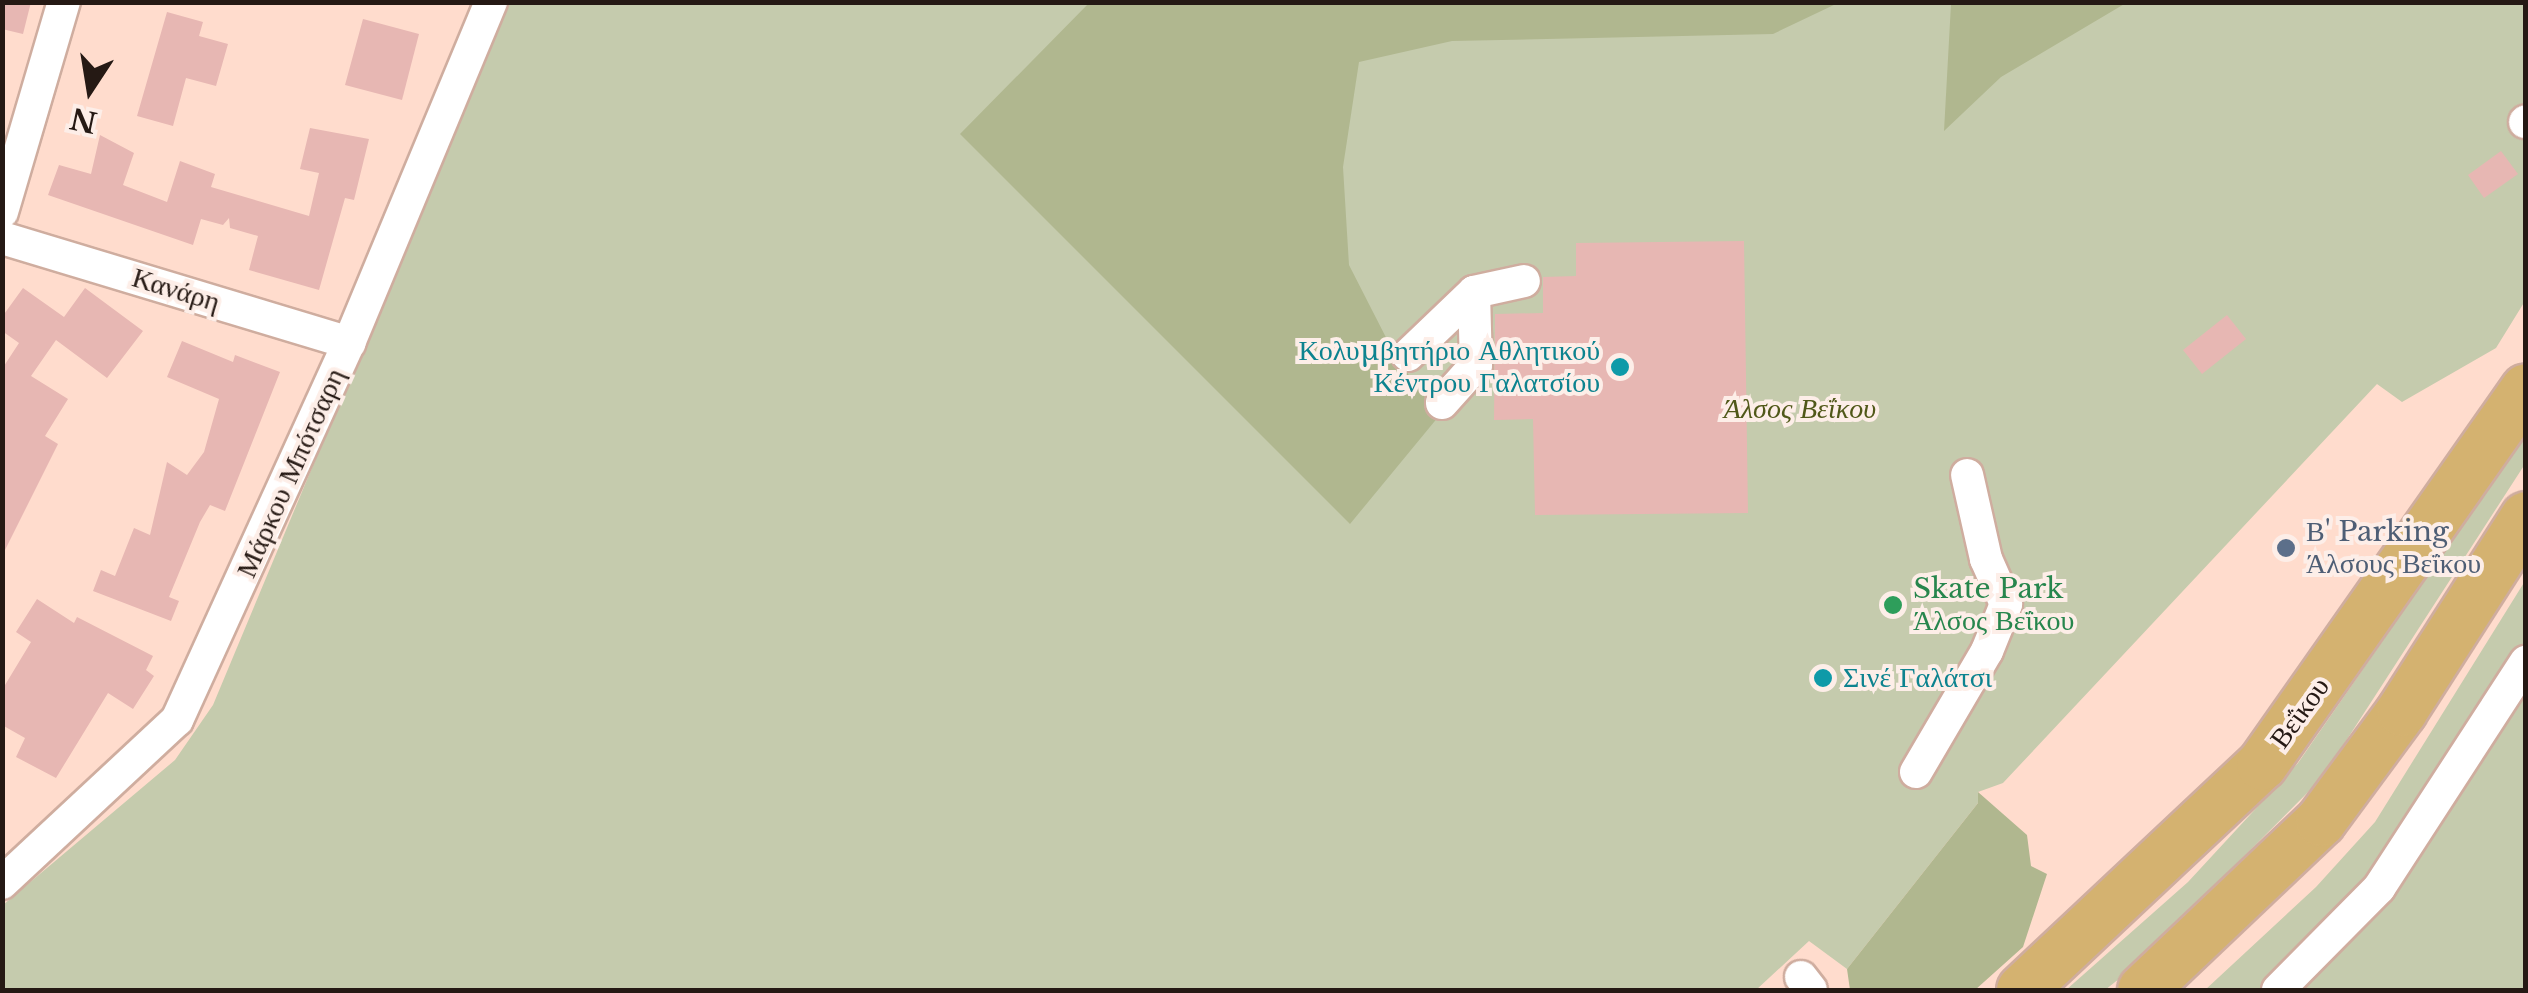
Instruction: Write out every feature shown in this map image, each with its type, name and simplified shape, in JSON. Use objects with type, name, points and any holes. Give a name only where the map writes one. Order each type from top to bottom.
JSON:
[{"type":"main road","name":"Βεΐκου","points":[[2022,990],[2262,765],[2526,390]]},
{"type":"main road","points":[[2143,990],[2321,821],[2402,711],[2526,516]]},
{"type":"street","points":[[2,212],[64,2]]},
{"type":"street","name":"Μάρκου Μπότσαρη","points":[[2,883],[169,735],[349,343],[492,2]]},
{"type":"street","name":"Κανάρη","points":[[2,238],[349,343]]},
{"type":"street","points":[[1408,355],[1474,292],[1524,281]]},
{"type":"street","points":[[1442,403],[1476,365],[1474,292]]},
{"type":"street","points":[[1916,772],[1988,651],[2006,604],[1986,559],[1967,476]]},
{"type":"street","points":[[2278,990],[2379,888],[2526,662]]},
{"type":"green space","name":"Άλσος Βεΐκου","points":[[506,3],[2525,3],[2525,301],[2496,348],[2402,402],[2377,384],[2003,783],[1978,792],[1978,803],[1847,969],[1809,941],[1756,990],[3,990],[3,905],[175,760],[213,705]]},
{"type":"green space","points":[[1089,3],[1838,3],[1773,34],[1452,41],[1359,62],[1343,167],[1349,265],[1397,359],[1439,416],[1350,524],[960,134]]},
{"type":"green space","points":[[1860,3],[2126,3],[2001,77],[1944,131],[1951,4]]},
{"type":"green space","points":[[2525,435],[2525,464],[2322,778],[2134,967],[2105,990],[2066,990],[2188,882],[2298,763]]},
{"type":"green space","points":[[2525,581],[2525,990],[2205,990],[2316,887],[2375,822]]},
{"type":"green space","points":[[1978,792],[2027,835],[2031,866],[2047,874],[2023,947],[1975,990],[1850,990],[1847,969],[1978,803]]},
{"type":"building","points":[[2,2],[31,2],[23,34],[2,29]]},
{"type":"building","points":[[167,12],[203,22],[199,36],[228,44],[216,86],[186,78],[173,126],[137,116]]},
{"type":"building","points":[[363,19],[419,34],[402,100],[345,85]]},
{"type":"building","points":[[310,128],[369,139],[354,200],[345,198],[319,290],[249,270],[258,236],[230,228],[229,218],[223,225],[201,219],[193,245],[48,195],[59,165],[91,174],[100,135],[134,153],[123,185],[167,202],[180,161],[215,174],[211,187],[309,216],[319,173],[300,169]]},
{"type":"building","points":[[2501,151],[2518,174],[2484,198],[2468,175]]},
{"type":"building","name":"Κολυμβητήριο Αθλητικού Κέντρου Γαλατσίου","points":[[1744,241],[1748,513],[1535,515],[1533,419],[1494,420],[1495,314],[1543,313],[1543,277],[1576,276],[1576,243]]},
{"type":"building","points":[[23,288],[64,317],[85,288],[143,331],[107,378],[56,340],[31,376],[68,399],[45,436],[58,444],[2,556],[2,369],[19,343],[2,331],[2,317]]},
{"type":"building","points":[[2227,315],[2246,339],[2202,374],[2183,350]]},
{"type":"building","points":[[182,341],[233,362],[235,355],[280,372],[225,511],[210,505],[200,522],[169,597],[179,601],[171,621],[93,591],[101,570],[115,576],[134,528],[150,535],[167,462],[187,475],[204,452],[219,399],[167,377]]},
{"type":"building","points":[[37,599],[74,623],[77,617],[153,656],[146,670],[154,676],[133,709],[108,693],[56,778],[16,757],[25,738],[2,725],[2,690],[31,642],[16,632]]},
{"type":"place","name":"Κολυμβητήριο Αθλητικού Κέντρου Γαλατσίου","points":[[1620,367]]},
{"type":"place","name":"Β' Parking Άλσους Βεΐκου","points":[[2286,548]]},
{"type":"place","name":"Skate Park Άλσος Βεΐκου","points":[[1893,605]]},
{"type":"place","name":"Σινέ Γαλάτσι","points":[[1823,678]]}]
